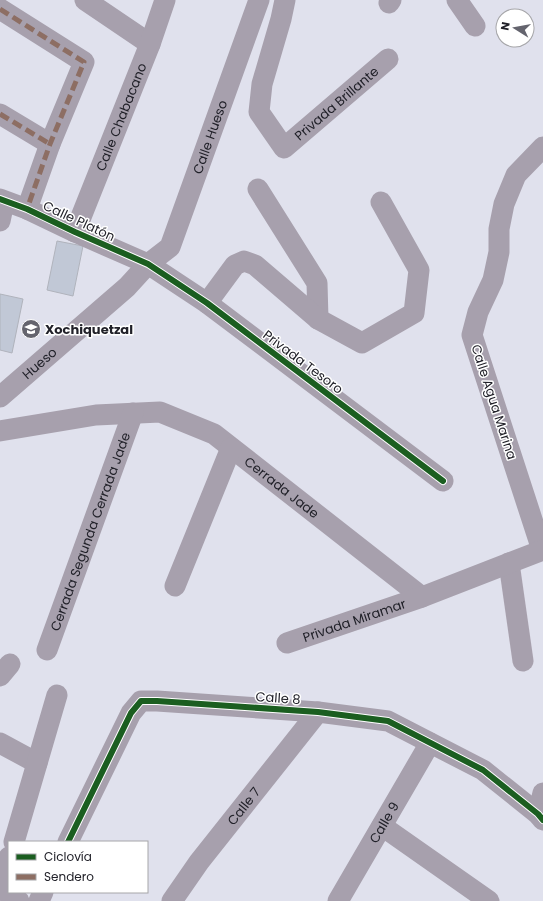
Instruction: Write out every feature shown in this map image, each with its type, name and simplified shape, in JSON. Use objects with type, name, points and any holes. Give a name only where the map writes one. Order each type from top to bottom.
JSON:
[{"type":"street","points":[[86,0],[150,44]]},
{"type":"street","name":"Calle Chabacano","points":[[75,232],[150,44],[165,0]]},
{"type":"street","name":"Calle Hueso","points":[[148,264],[170,247],[259,0]]},
{"type":"street","name":"Privada Brillante","points":[[285,0],[262,84],[259,112],[284,148],[388,59]]},
{"type":"street","points":[[457,0],[475,26]]},
{"type":"street","points":[[0,9],[84,62],[50,144],[27,209]]},
{"type":"street","points":[[0,114],[50,144]]},
{"type":"street","name":"Calle Agua Marina","points":[[543,147],[516,175],[504,204],[500,228],[499,252],[493,280],[478,312],[472,335],[543,550]]},
{"type":"street","points":[[258,189],[317,283],[318,319]]},
{"type":"street","points":[[207,303],[235,265],[244,261],[255,265],[318,319],[362,343],[414,313],[419,270],[382,202]]},
{"type":"street","name":"Calle Platón","points":[[1,207],[27,209],[148,264]]},
{"type":"street","points":[[278,285],[304,261]]},
{"type":"street","name":"Privada Tesoro","points":[[148,264],[207,303],[443,481]]},
{"type":"street","name":"Hueso","points":[[0,396],[127,287],[148,264]]},
{"type":"street","name":"Cerrada Jade","points":[[0,431],[96,415],[160,412],[214,434],[422,597]]},
{"type":"street","name":"Cerrada Segunda Cerrada Jade","points":[[47,650],[133,413]]},
{"type":"street","points":[[175,586],[231,448]]},
{"type":"street","points":[[422,597],[543,550]]},
{"type":"street","points":[[509,563],[523,661]]},
{"type":"street","name":"Privada Miramar","points":[[287,643],[422,597]]},
{"type":"street","points":[[14,841],[57,695]]},
{"type":"street","name":"Calle 8","points":[[68,841],[131,713],[141,701],[157,700],[318,712],[388,721],[483,770],[541,817]]},
{"type":"street","name":"Calle 7","points":[[172,901],[199,862],[318,712]]},
{"type":"street","points":[[0,743],[37,763]]},
{"type":"street","name":"Calle 9","points":[[338,901],[430,743]]},
{"type":"street","points":[[541,817],[543,793]]},
{"type":"street","points":[[382,826],[489,901]]},
{"type":"street","points":[[8,860],[0,888],[19,901]]},
{"type":"building","points":[[57,241],[83,246],[73,296],[47,290]]},
{"type":"building","points":[[0,294],[23,299],[12,353],[0,350]]},
{"type":"marked path","points":[[0,9],[84,62],[50,144],[27,209]]},
{"type":"marked path","points":[[0,114],[50,144]]},
{"type":"cycle path","points":[[0,199],[27,209],[148,264],[207,303],[443,481]]},
{"type":"cycle path","points":[[68,841],[131,713],[141,701],[318,712],[388,721],[483,770],[538,814],[543,820]]},
{"type":"place","name":"Xochiquetzal","points":[[31,329]]}]
